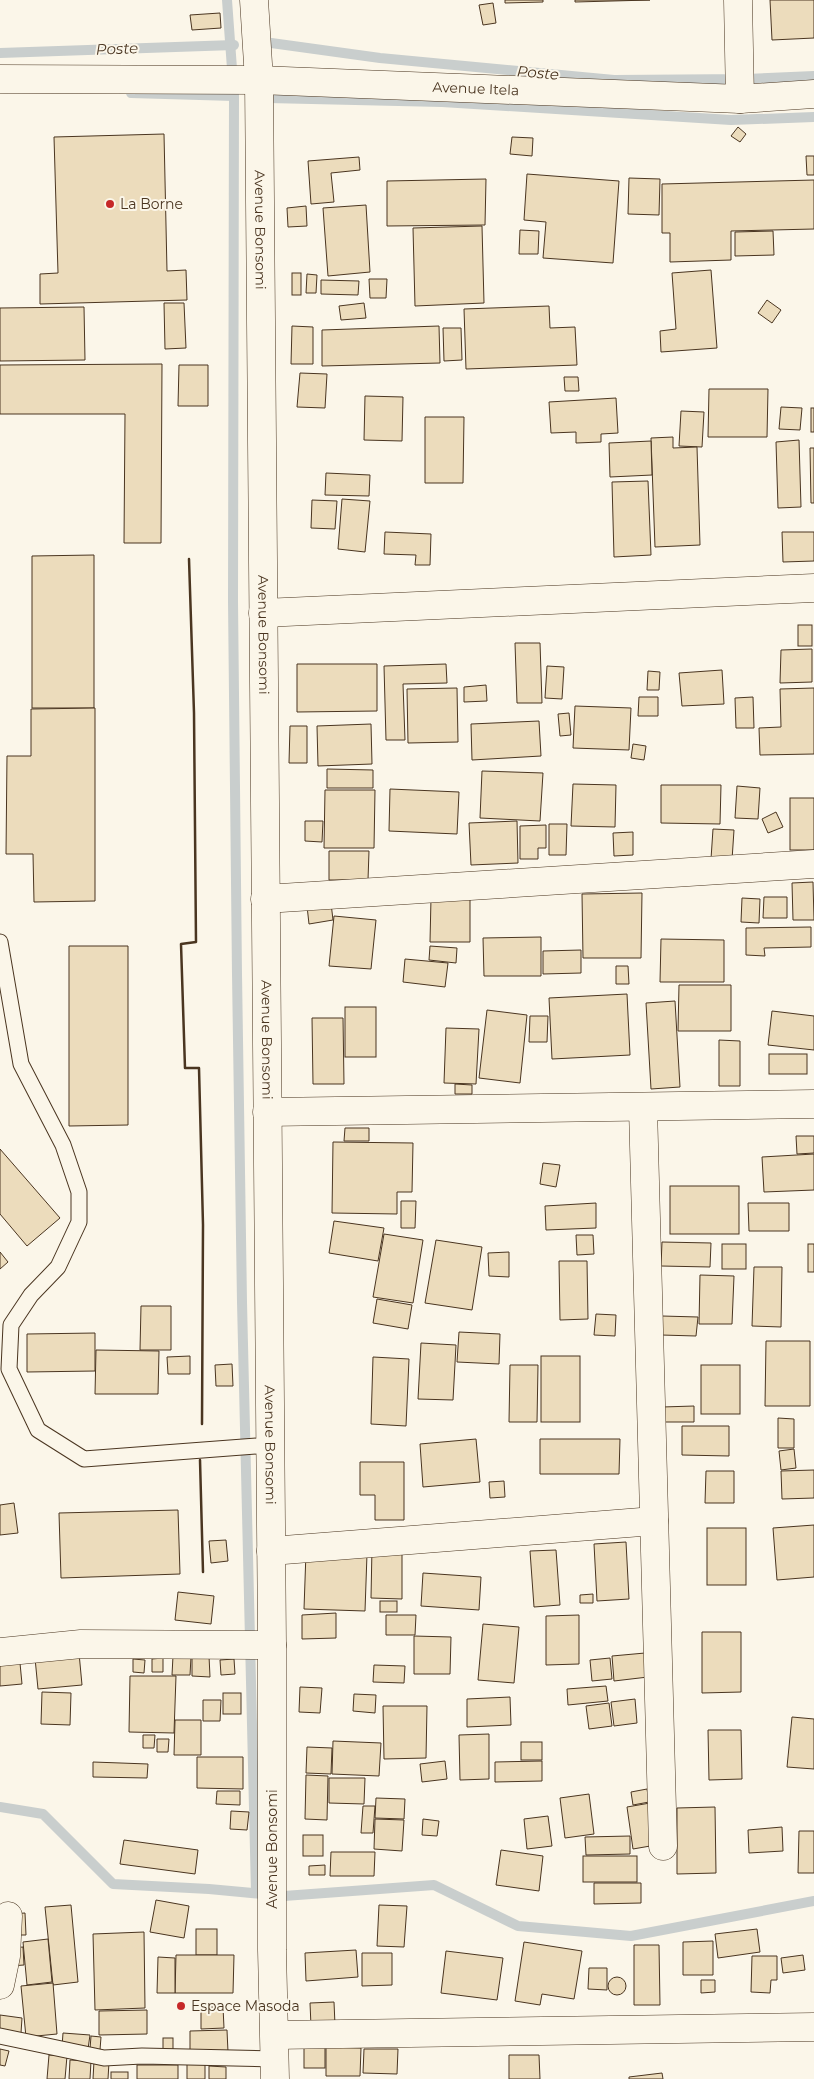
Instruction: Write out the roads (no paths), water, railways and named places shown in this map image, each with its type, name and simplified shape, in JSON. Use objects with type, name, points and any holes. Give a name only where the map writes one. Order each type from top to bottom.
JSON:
[{"type":"street","name":"Avenue Bonsomi","points":[[254,0],[259,80],[264,613],[264,899],[272,1645],[272,1950],[275,2058]]},
{"type":"street","points":[[738,0],[740,99]]},
{"type":"street","name":"Avenue Itela","points":[[0,80],[259,80],[740,99],[814,94]]},
{"type":"street","points":[[264,613],[814,588]]},
{"type":"street","points":[[264,899],[814,864]]},
{"type":"street","points":[[267,1112],[814,1104]]},
{"type":"street","points":[[643,1108],[662,1846]]},
{"type":"street","points":[[271,1550],[654,1521]]},
{"type":"street","points":[[0,1652],[81,1644],[272,1645]]},
{"type":"street","points":[[0,1986],[6,1956],[8,1916]]},
{"type":"street","points":[[275,2058],[814,2027]]},
{"type":"lane","points":[[0,942],[21,1064],[63,1145],[79,1192],[79,1222],[58,1267],[31,1295],[11,1324],[9,1369],[38,1430],[84,1459],[270,1445]]},
{"type":"lane","points":[[0,2036],[104,2058],[142,2056],[275,2058]]},
{"type":"waterway","points":[[227,0],[234,96],[233,601],[237,974],[242,1302],[256,1893]]},
{"type":"waterway","name":"Poste","points":[[264,42],[380,58],[614,80],[746,79],[814,76]]},
{"type":"waterway","name":"Poste","points":[[0,53],[234,45]]},
{"type":"waterway","points":[[131,93],[234,96]]},
{"type":"waterway","points":[[268,98],[442,102],[731,120],[814,117]]},
{"type":"waterway","points":[[0,1807],[43,1814],[113,1884],[209,1889],[284,1896],[434,1885],[518,1926],[631,1936],[814,1901]]},
{"type":"place","name":"La Borne","points":[[110,204]]},
{"type":"place","name":"Espace Masoda","points":[[181,2006]]}]
